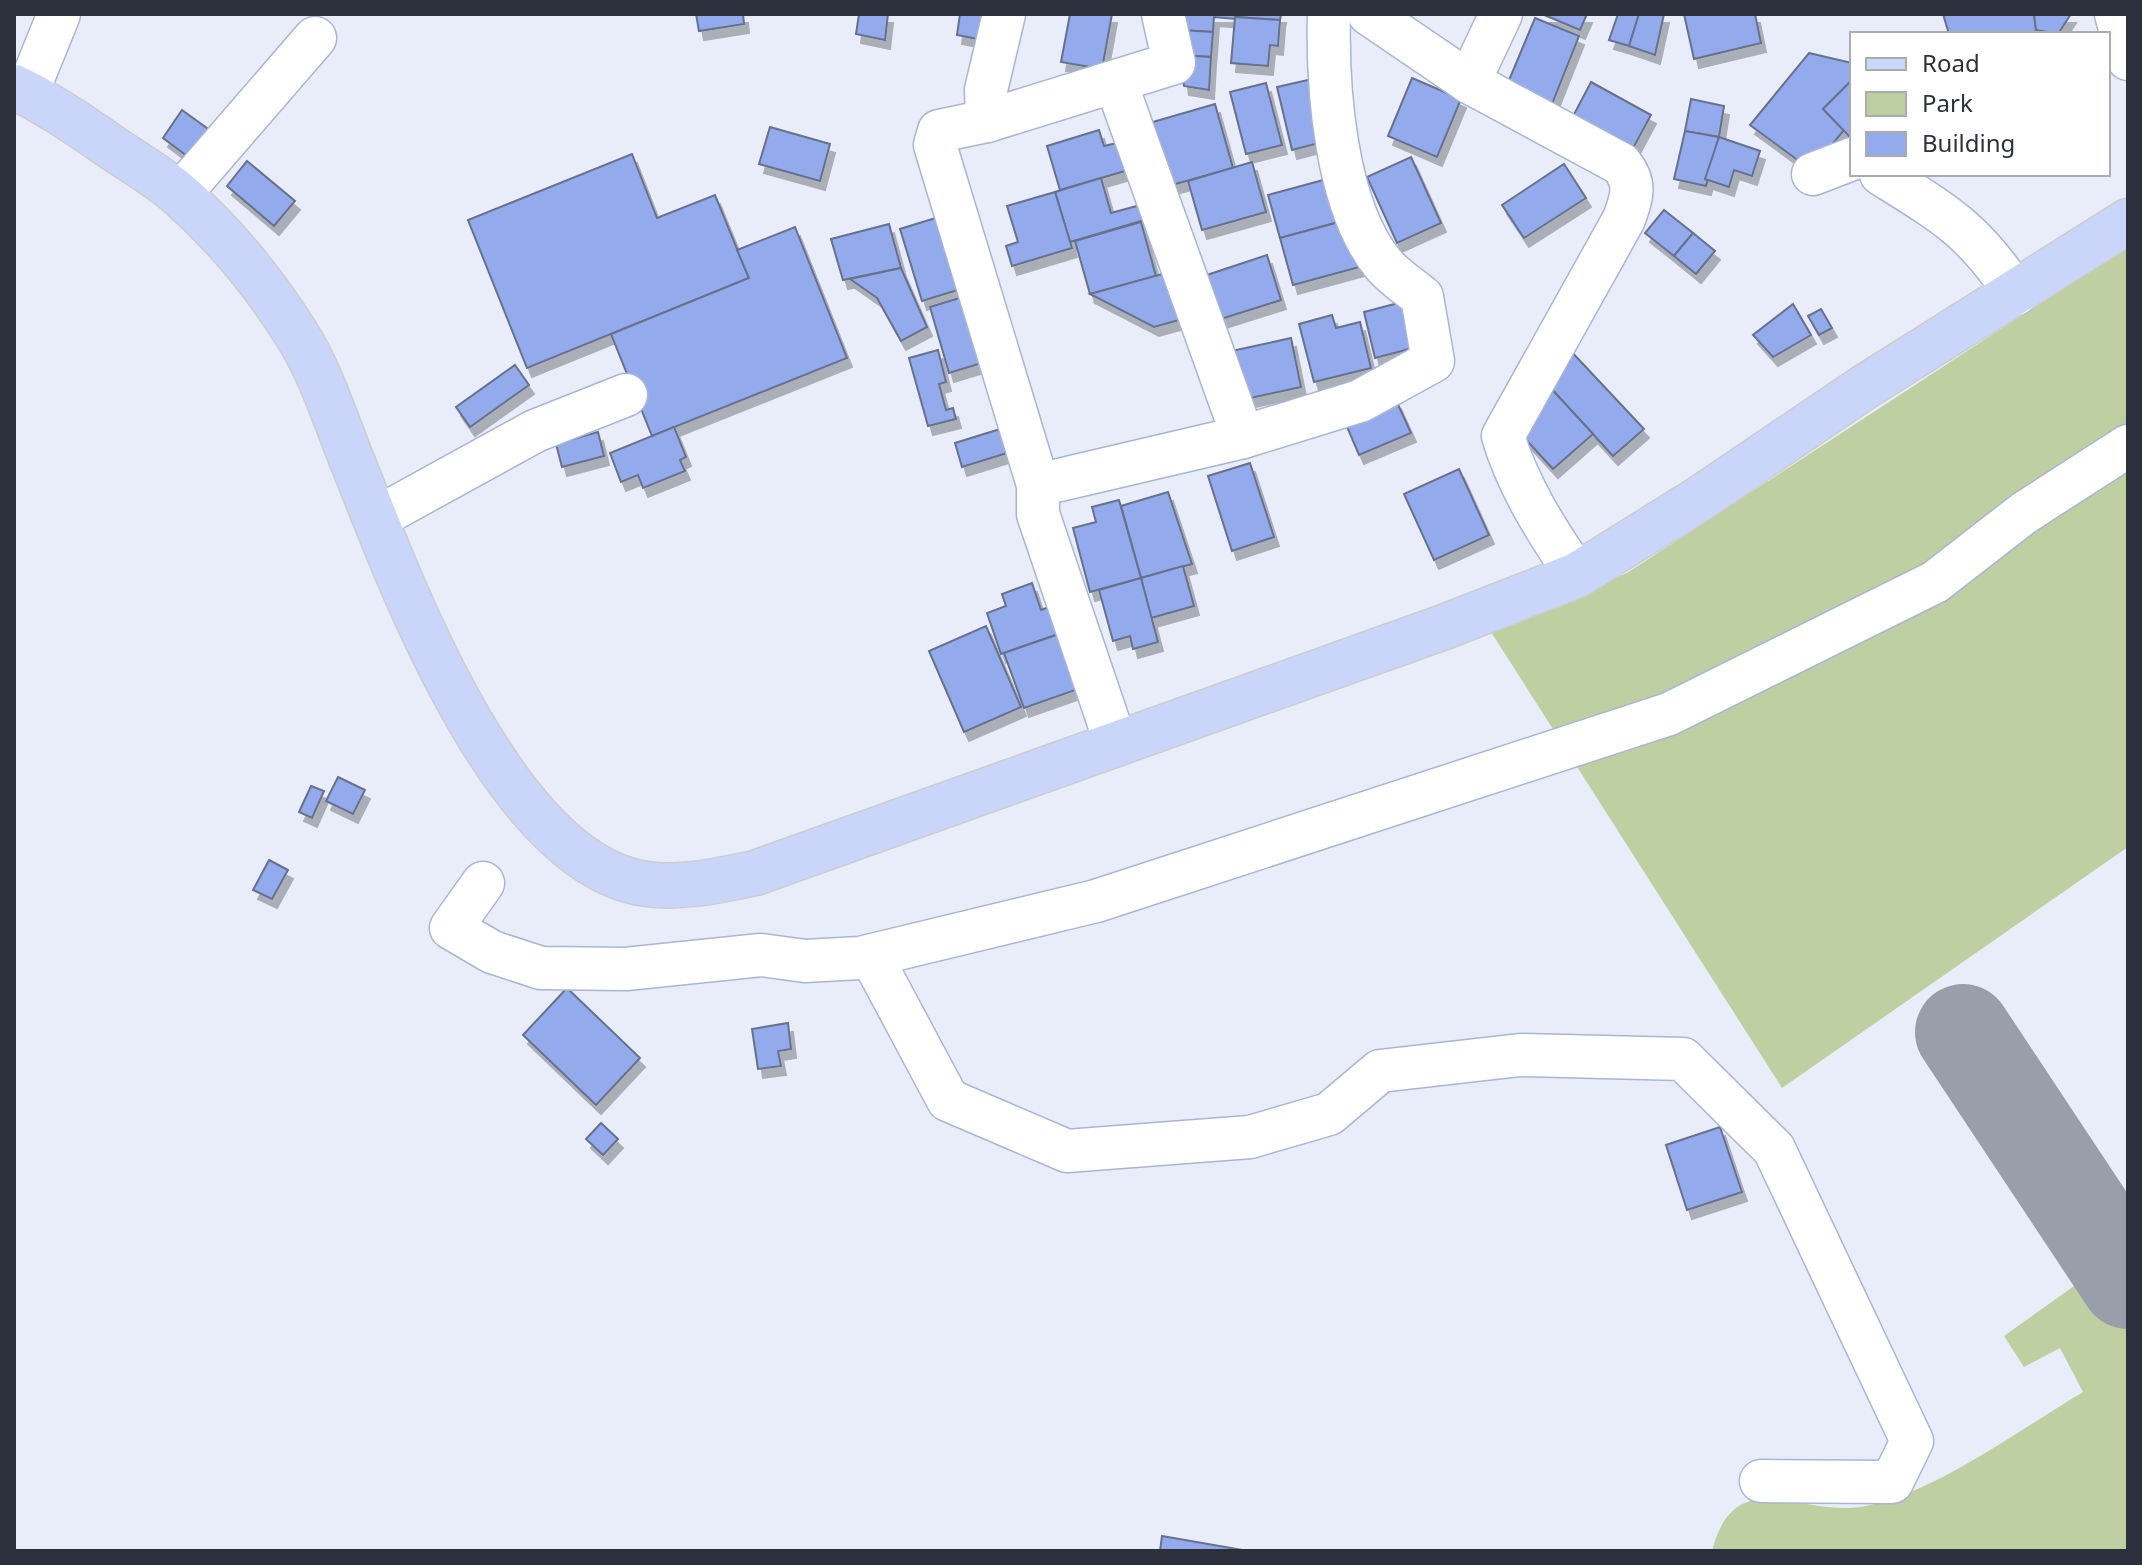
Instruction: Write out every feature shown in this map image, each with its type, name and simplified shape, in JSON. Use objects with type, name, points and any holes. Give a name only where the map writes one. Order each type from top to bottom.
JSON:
[{"type":"main road","points":[[20,90],[180,194],[249,266],[299,338],[429,641],[500,771],[538,820],[568,847],[608,870],[646,884],[698,884],[755,873],[1577,575],[1699,499],[1863,388],[2128,221]]},
{"type":"street","points":[[20,90],[59,14]]},
{"type":"street","points":[[987,121],[986,90],[1004,14]]},
{"type":"street","points":[[1116,744],[1038,514],[1038,485],[935,145],[939,131],[987,121],[1174,63],[1163,14]]},
{"type":"street","points":[[1038,485],[1243,437],[1360,401],[1433,361],[1422,297],[1383,265],[1358,218],[1331,108],[1329,14]]},
{"type":"street","points":[[1369,14],[1469,82],[1621,164],[1632,178],[1633,192],[1624,219],[1503,436],[1509,457],[1546,530],[1577,575]]},
{"type":"street","points":[[1469,82],[1501,14]]},
{"type":"street","points":[[2116,14],[2128,59]]},
{"type":"street","points":[[180,194],[315,38]]},
{"type":"street","points":[[1116,83],[1243,437]]},
{"type":"street","points":[[1813,174],[1850,160]]},
{"type":"street","points":[[1884,176],[1968,231],[1990,254],[2016,294]]},
{"type":"street","points":[[375,519],[535,431],[626,395]]},
{"type":"street","points":[[483,883],[451,928],[492,952],[541,968],[626,969],[761,955],[805,961],[871,956],[1096,901],[1669,714],[1935,582],[2024,513],[2128,446]]},
{"type":"street","points":[[871,956],[948,1100],[1067,1151],[1250,1137],[1329,1114],[1380,1071],[1520,1055],[1683,1059],[1774,1149],[1912,1441],[1892,1482],[1761,1481]]},
{"type":"green space","points":[[2128,246],[2128,847],[1782,1088],[1491,632],[1627,573]]},
{"type":"green space","points":[[2095,1271],[2128,1327],[2128,1551],[1712,1551],[1722,1524],[1736,1508],[1753,1500],[1771,1499],[1837,1508],[1887,1501],[1974,1460],[2083,1392],[2060,1348],[2024,1367],[2004,1336]]},
{"type":"building","points":[[696,14],[743,14],[744,24],[699,31]]},
{"type":"building","points":[[859,14],[888,14],[885,40],[856,34]]},
{"type":"building","points":[[960,14],[997,14],[993,42],[957,35]]},
{"type":"building","points":[[1070,14],[1112,14],[1102,69],[1061,62]]},
{"type":"building","points":[[1178,14],[1235,14],[1235,19],[1214,17],[1213,32],[1177,30]]},
{"type":"building","points":[[1235,14],[1281,14],[1280,20],[1235,17]]},
{"type":"building","points":[[1542,14],[1587,14],[1580,30]]},
{"type":"building","points":[[1618,14],[1639,14],[1629,46],[1609,40]]},
{"type":"building","points":[[1639,14],[1664,14],[1655,55],[1629,46]]},
{"type":"building","points":[[1684,14],[1755,14],[1761,43],[1694,59]]},
{"type":"building","points":[[1943,14],[2034,14],[2036,30],[2034,32],[1948,32]]},
{"type":"building","points":[[2034,14],[2071,14],[2059,32],[2036,30]]},
{"type":"building","points":[[1235,17],[1280,20],[1278,46],[1270,45],[1268,66],[1231,63]]},
{"type":"building","points":[[1535,18],[1579,36],[1552,104],[1507,85]]},
{"type":"building","points":[[1181,30],[1213,32],[1211,57],[1179,55]]},
{"type":"building","points":[[1809,53],[1850,63],[1850,82],[1823,109],[1844,130],[1811,170],[1750,125]]},
{"type":"building","points":[[1179,55],[1211,57],[1209,90],[1184,86]]},
{"type":"building","points":[[1321,77],[1319,143],[1292,150],[1277,87]]},
{"type":"building","points":[[1412,78],[1461,99],[1437,157],[1388,136]]},
{"type":"building","points":[[1591,82],[1651,115],[1631,152],[1571,120]]},
{"type":"building","points":[[1850,82],[1849,136],[1823,109]]},
{"type":"building","points":[[1266,83],[1282,145],[1246,154],[1230,92]]},
{"type":"building","points":[[1691,99],[1724,106],[1719,137],[1685,131]]},
{"type":"building","points":[[1215,104],[1233,168],[1172,185],[1153,122]]},
{"type":"building","points":[[182,110],[211,131],[191,159],[163,138]]},
{"type":"building","points":[[770,127],[830,144],[820,181],[759,164]]},
{"type":"building","points":[[1099,130],[1104,146],[1117,143],[1125,171],[1060,190],[1047,146]]},
{"type":"building","points":[[1685,131],[1719,137],[1706,186],[1674,179]]},
{"type":"building","points":[[1719,137],[1760,151],[1752,176],[1734,170],[1729,187],[1705,179]]},
{"type":"building","points":[[632,154],[657,218],[715,195],[749,278],[527,368],[468,220]]},
{"type":"building","points":[[1411,157],[1441,223],[1397,243],[1367,177]]},
{"type":"building","points":[[247,161],[295,201],[274,226],[227,186]]},
{"type":"building","points":[[1252,162],[1266,212],[1202,230],[1188,181]]},
{"type":"building","points":[[1564,164],[1586,198],[1524,238],[1502,205]]},
{"type":"building","points":[[1338,176],[1350,219],[1280,238],[1268,195]]},
{"type":"building","points":[[1101,178],[1111,213],[1144,204],[1148,219],[1070,242],[1055,192]]},
{"type":"building","points":[[1055,192],[1072,248],[1012,266],[1006,246],[1018,242],[1007,206]]},
{"type":"building","points":[[1664,210],[1693,233],[1674,256],[1645,233]]},
{"type":"building","points":[[942,216],[964,288],[922,301],[900,229]]},
{"type":"building","points":[[1350,219],[1363,266],[1293,285],[1280,238]]},
{"type":"building","points":[[1141,222],[1156,276],[1090,294],[1075,241]]},
{"type":"building","points":[[889,224],[901,268],[843,280],[831,239]]},
{"type":"building","points":[[795,227],[847,358],[652,436],[611,334],[749,278],[737,250]]},
{"type":"building","points":[[1693,233],[1715,251],[1696,274],[1674,256]]},
{"type":"building","points":[[1267,255],[1281,300],[1221,319],[1207,275]]},
{"type":"building","points":[[901,268],[927,327],[901,341],[877,298],[850,279]]},
{"type":"building","points":[[1166,273],[1179,320],[1154,327],[1090,294]]},
{"type":"building","points":[[966,296],[985,362],[949,373],[930,307]]},
{"type":"building","points":[[1406,301],[1417,347],[1375,358],[1364,312]]},
{"type":"building","points":[[1793,304],[1811,335],[1773,357],[1753,335]]},
{"type":"building","points":[[1821,309],[1832,328],[1819,335],[1808,316]]},
{"type":"building","points":[[1332,315],[1336,328],[1360,322],[1371,368],[1314,382],[1299,324]]},
{"type":"building","points":[[1291,338],[1301,387],[1237,401],[1227,352]]},
{"type":"building","points":[[1568,348],[1644,429],[1613,456],[1547,384]]},
{"type":"building","points":[[938,350],[946,382],[939,384],[946,410],[953,408],[956,419],[928,426],[909,358]]},
{"type":"building","points":[[515,365],[529,385],[470,427],[456,407]]},
{"type":"building","points":[[1547,384],[1593,434],[1553,469],[1518,431]]},
{"type":"building","points":[[1396,400],[1411,433],[1359,455],[1345,422]]},
{"type":"building","points":[[674,427],[686,457],[680,460],[685,471],[643,488],[638,475],[621,482],[610,453]]},
{"type":"building","points":[[1000,429],[1007,453],[962,467],[955,443]]},
{"type":"building","points":[[598,432],[604,456],[562,467],[556,444]]},
{"type":"building","points":[[1250,463],[1274,537],[1232,551],[1208,476]]},
{"type":"building","points":[[1459,469],[1489,535],[1434,560],[1404,494]]},
{"type":"building","points":[[1168,492],[1192,564],[1141,578],[1121,506]]},
{"type":"building","points":[[1119,500],[1141,578],[1090,592],[1073,528],[1096,522],[1092,507]]},
{"type":"building","points":[[1183,566],[1194,606],[1151,618],[1141,578]]},
{"type":"building","points":[[1141,578],[1158,642],[1133,649],[1130,636],[1113,641],[1099,590]]},
{"type":"building","points":[[1032,583],[1041,610],[1057,604],[1067,631],[1001,654],[987,613],[1006,606],[1002,594]]},
{"type":"building","points":[[986,626],[1021,707],[964,732],[929,651]]},
{"type":"building","points":[[1062,633],[1081,688],[1024,708],[1004,653]]},
{"type":"building","points":[[338,777],[365,790],[353,814],[326,801]]},
{"type":"building","points":[[311,786],[324,791],[312,818],[299,812]]},
{"type":"building","points":[[269,860],[288,870],[272,899],[253,890]]},
{"type":"building","points":[[567,988],[640,1058],[596,1105],[523,1035]]},
{"type":"building","points":[[788,1023],[791,1049],[778,1051],[781,1066],[758,1069],[752,1029]]},
{"type":"building","points":[[601,1123],[618,1139],[603,1155],[586,1139]]},
{"type":"building","points":[[1720,1127],[1742,1192],[1687,1210],[1666,1145]]},
{"type":"building","points":[[1162,1536],[1248,1551],[1160,1551]]},
{"type":"taxiway","points":[[1963,1032],[2128,1281]]}]
